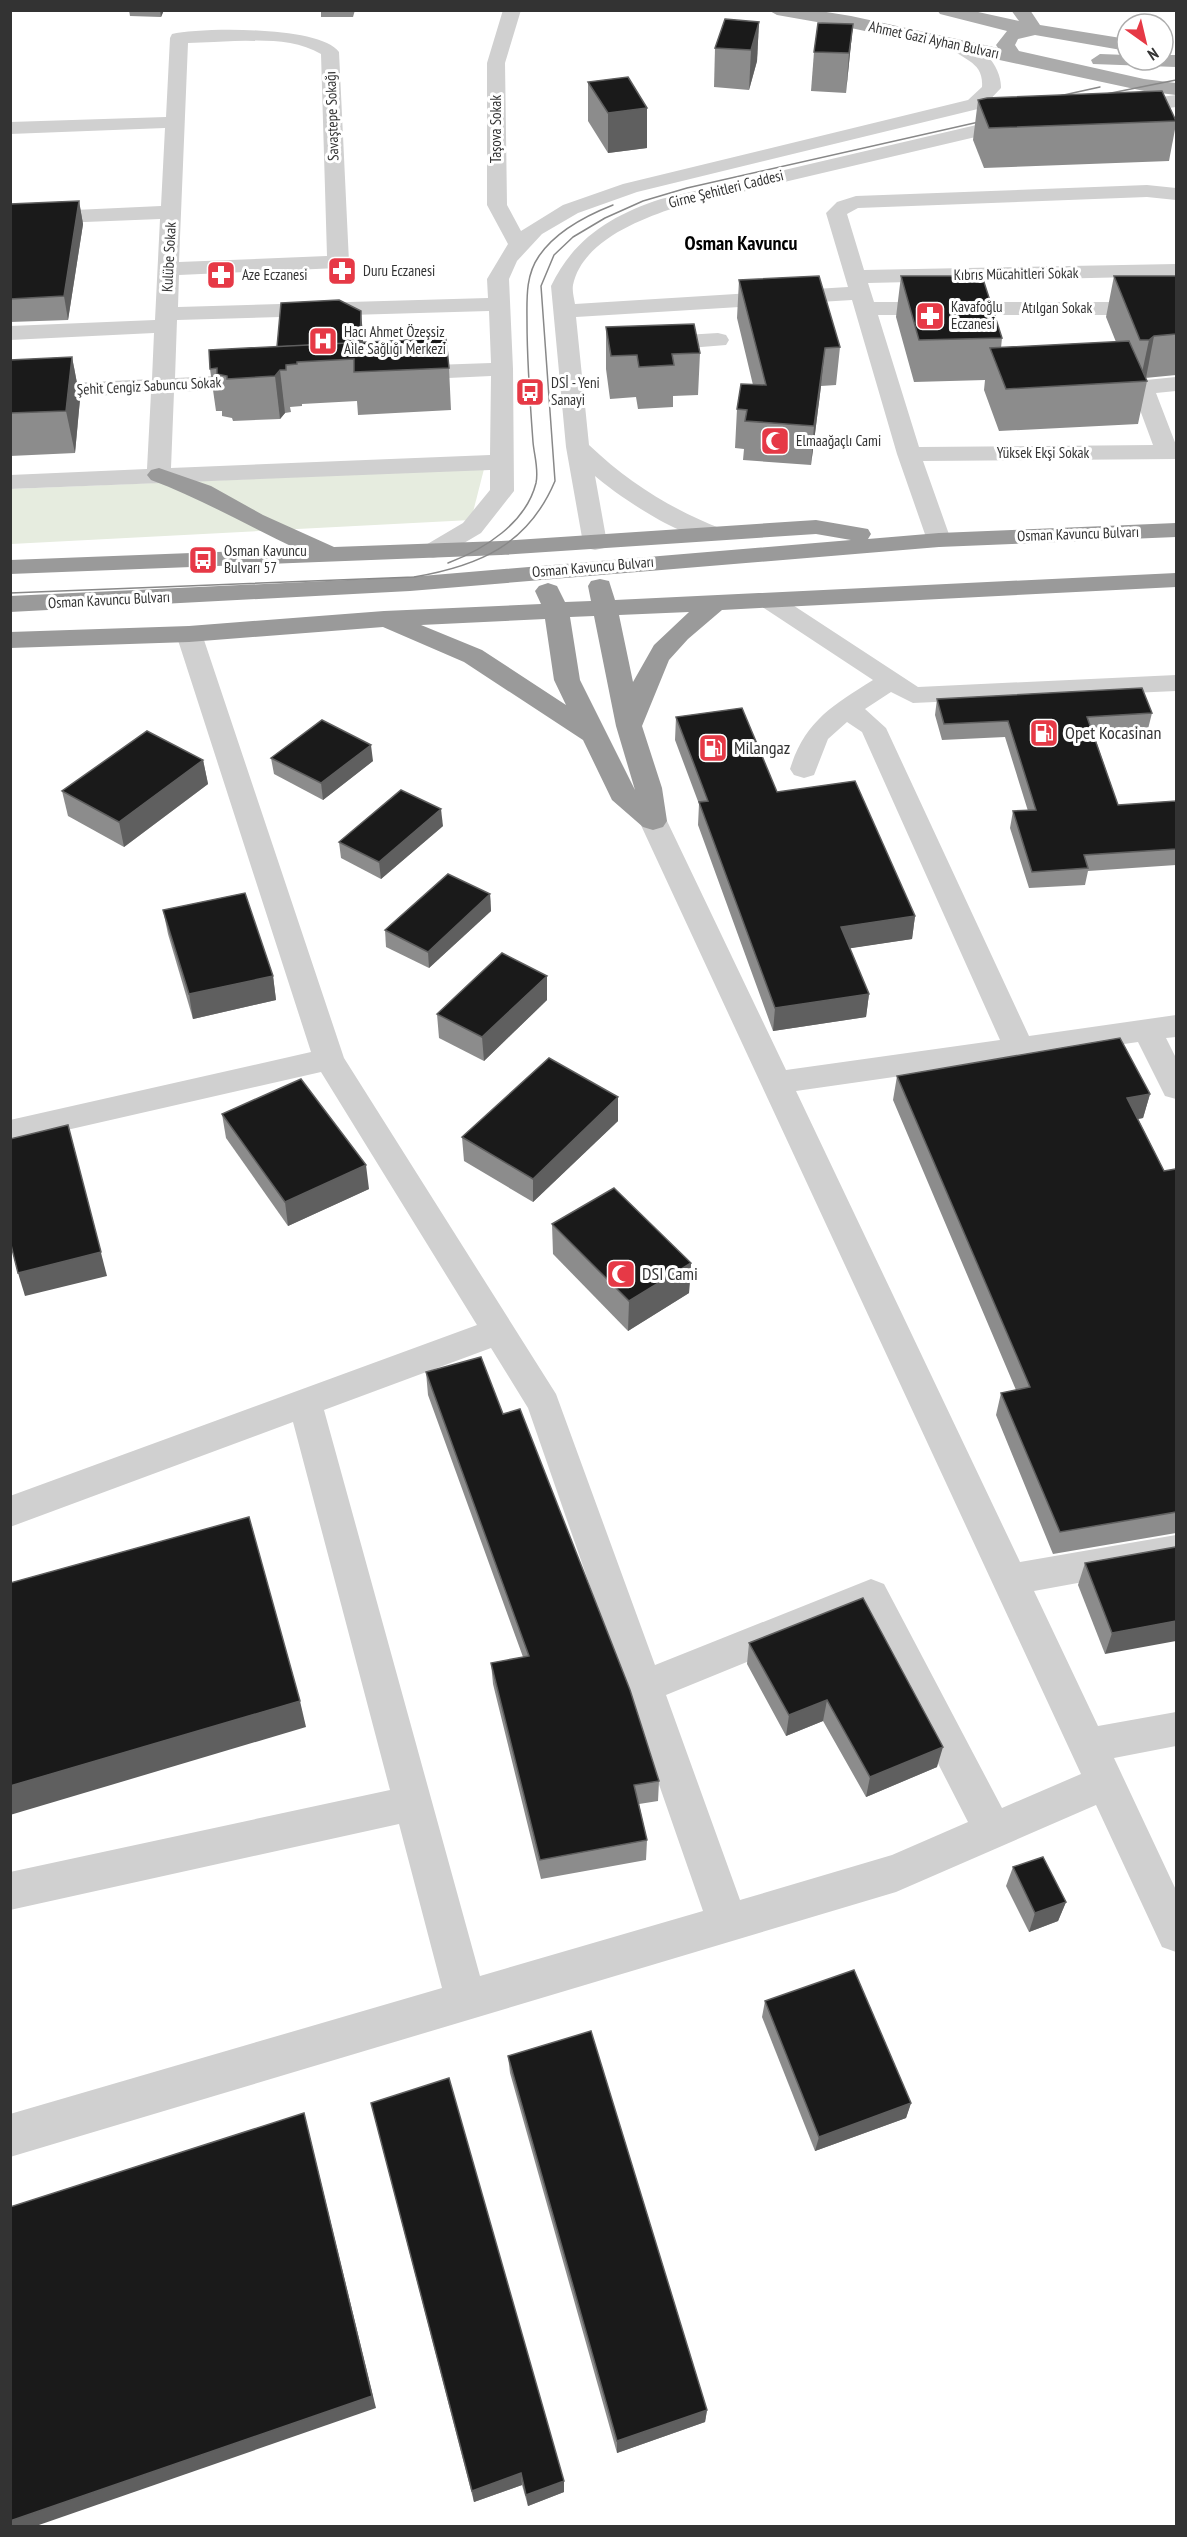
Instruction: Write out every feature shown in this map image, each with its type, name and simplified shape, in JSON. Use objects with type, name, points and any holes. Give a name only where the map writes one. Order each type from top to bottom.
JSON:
[{"type":"highway","points":[[159,475],[203,491],[294,539],[332,555]]},
{"type":"highway","points":[[10,567],[535,546],[596,555],[713,534],[816,526],[907,543]]},
{"type":"highway","name":"Osman Kavuncu Bulvarı","points":[[10,604],[410,584],[541,571],[596,555],[1176,530]]},
{"type":"highway","points":[[535,546],[541,571],[556,610],[567,680],[622,794],[653,821]]},
{"type":"highway","points":[[596,555],[602,607],[629,726],[648,788],[653,821]]},
{"type":"highway","name":"Osman Kavuncu Bulvarı","points":[[10,640],[189,634],[384,619],[602,607],[714,604],[1176,580]]},
{"type":"highway","points":[[629,726],[639,707],[651,670],[671,639],[714,604]]},
{"type":"highway","points":[[384,619],[473,656],[592,734]]},
{"type":"main road","name":"Ahmet Gazi Ayhan Bulvarı","points":[[777,10],[852,22],[1144,85],[1176,89]]},
{"type":"main road","points":[[931,39],[946,31],[948,26],[933,10]]},
{"type":"main road","name":"Ahmet Gazi Ayhan Bulvarı","points":[[946,10],[995,23],[1115,43]]},
{"type":"main road","points":[[1021,11],[1034,30]]},
{"type":"main road","name":"Ahmet Gazi Ayhan Bulvarı","points":[[1019,58],[1009,52],[1005,41],[1012,35],[1034,30]]},
{"type":"main road","points":[[1019,58],[1176,61]]},
{"type":"street","name":"Taşova Sokak","points":[[512,10],[496,63],[497,204],[518,244]]},
{"type":"street","name":"Kulübe Sokak","points":[[159,475],[179,38]]},
{"type":"street","name":"Savaştepe Sokağı","points":[[169,269],[338,262],[330,52],[312,42],[286,38],[179,38]]},
{"type":"street","name":"Girne Şehitleri Caddesi","points":[[433,551],[472,528],[502,491],[502,369],[498,279],[506,260],[518,244],[556,216],[630,188],[975,104],[991,88],[992,75],[984,62],[958,45]]},
{"type":"street","points":[[1105,110],[1171,105]]},
{"type":"street","name":"Girne Şehitleri Caddesi","points":[[596,555],[578,447],[562,286],[574,261],[594,239],[636,214],[710,192],[1038,118]]},
{"type":"street","points":[[10,128],[176,122]]},
{"type":"street","points":[[939,540],[909,454],[836,213],[849,204],[1147,191],[1176,194]]},
{"type":"street","points":[[10,219],[171,212]]},
{"type":"street","name":"Kıbrıs Mücahitleri Sokak","points":[[861,293],[1176,270]]},
{"type":"street","points":[[566,311],[861,293]]},
{"type":"street","name":"Atılgan Sokak","points":[[861,293],[1176,308]]},
{"type":"street","points":[[10,333],[166,320],[498,304]]},
{"type":"street","points":[[646,306],[656,344]]},
{"type":"street","points":[[634,345],[718,340]]},
{"type":"street","points":[[385,375],[502,369]]},
{"type":"street","name":"Şehit Cengiz Sabuncu Sokak","points":[[10,393],[280,380]]},
{"type":"street","points":[[1172,452],[1144,391],[1154,385],[1176,384]]},
{"type":"street","points":[[578,447],[619,486],[675,520],[713,534]]},
{"type":"street","name":"Yüksek Ekşi Sokak","points":[[909,454],[1172,452]]},
{"type":"street","points":[[10,482],[502,462]]},
{"type":"street","points":[[770,601],[913,695],[1176,683]]},
{"type":"street","points":[[189,634],[329,1059],[544,1404],[728,1923]]},
{"type":"street","points":[[804,769],[810,748],[819,732],[890,681]]},
{"type":"street","points":[[849,710],[873,728],[1015,1039]]},
{"type":"street","points":[[653,821],[1176,1933]]},
{"type":"street","points":[[775,1083],[1162,1028],[1176,1088]]},
{"type":"street","points":[[10,1132],[329,1059]]},
{"type":"street","points":[[10,1512],[499,1331]]},
{"type":"street","points":[[305,1403],[466,2001]]},
{"type":"street","points":[[1009,1580],[1176,1550]]},
{"type":"street","points":[[644,1687],[871,1595],[993,1831]]},
{"type":"street","points":[[1088,1745],[1176,1729]]},
{"type":"street","points":[[10,2136],[896,1874],[1105,1782]]},
{"type":"street","points":[[10,1891],[412,1803]]},
{"type":"shaded area","points":[[484,469],[471,520],[11,544],[11,489]]},
{"type":"building","points":[[725,19],[759,22],[751,50],[715,48]]},
{"type":"building","points":[[818,23],[853,24],[849,53],[814,52]]},
{"type":"building","points":[[628,77],[647,108],[608,113],[588,82]]},
{"type":"building","points":[[1162,91],[1176,121],[989,128],[978,100],[987,98]]},
{"type":"building","points":[[79,201],[64,296],[10,299],[10,204]]},
{"type":"building","points":[[819,276],[840,347],[825,348],[814,426],[745,421],[747,410],[737,409],[741,384],[766,385],[739,280]]},
{"type":"building","points":[[901,276],[982,276],[1002,338],[919,340]]},
{"type":"building","points":[[1114,276],[1176,276],[1176,334],[1140,340]]},
{"type":"building","points":[[339,300],[361,311],[360,343],[277,347],[281,303]]},
{"type":"building","points":[[694,324],[700,353],[672,354],[674,365],[639,367],[637,355],[611,356],[606,327]]},
{"type":"building","points":[[446,338],[449,368],[354,372],[354,359],[297,362],[297,364],[286,365],[286,370],[280,370],[275,376],[227,379],[227,376],[217,374],[217,368],[210,369],[209,350]]},
{"type":"building","points":[[1129,341],[1147,381],[1006,389],[990,348]]},
{"type":"building","points":[[72,357],[66,411],[10,413],[10,360]]},
{"type":"building","points":[[1142,688],[1152,713],[1087,717],[1118,805],[1176,801],[1176,849],[1084,855],[1088,868],[1032,872],[1013,811],[1036,810],[1008,721],[944,724],[937,699]]},
{"type":"building","points":[[742,708],[777,792],[855,781],[915,916],[841,927],[869,994],[775,1008],[699,802],[708,801],[676,717]]},
{"type":"building","points":[[322,720],[371,745],[321,783],[271,758]]},
{"type":"building","points":[[147,731],[203,760],[119,822],[62,791]]},
{"type":"building","points":[[401,790],[441,809],[379,862],[339,842]]},
{"type":"building","points":[[448,874],[490,894],[428,952],[385,930]]},
{"type":"building","points":[[245,893],[273,976],[189,994],[163,910]]},
{"type":"building","points":[[502,953],[547,976],[482,1037],[437,1014]]},
{"type":"building","points":[[1120,1038],[1150,1094],[1127,1098],[1164,1171],[1176,1169],[1176,1512],[1060,1532],[1001,1393],[1030,1387],[897,1076]]},
{"type":"building","points":[[549,1058],[618,1097],[533,1179],[462,1137]]},
{"type":"building","points":[[301,1079],[366,1165],[285,1202],[222,1114]]},
{"type":"building","points":[[68,1125],[101,1252],[18,1273],[10,1241],[10,1139]]},
{"type":"building","points":[[614,1188],[691,1263],[629,1301],[552,1224]]},
{"type":"building","points":[[481,1357],[503,1414],[520,1409],[630,1690],[659,1781],[634,1785],[647,1840],[540,1860],[491,1663],[529,1656],[426,1372]]},
{"type":"building","points":[[249,1517],[300,1701],[10,1786],[10,1583]]},
{"type":"building","points":[[1176,1547],[1176,1621],[1112,1633],[1085,1563]]},
{"type":"building","points":[[863,1598],[943,1747],[870,1777],[827,1700],[789,1715],[749,1643]]},
{"type":"building","points":[[1043,1857],[1066,1902],[1035,1913],[1013,1867]]},
{"type":"building","points":[[854,1970],[911,2103],[819,2137],[765,2001]]},
{"type":"building","points":[[591,2031],[707,2410],[617,2441],[508,2056]]},
{"type":"building","points":[[449,2078],[564,2481],[526,2495],[521,2473],[472,2491],[371,2103]]},
{"type":"building","points":[[304,2113],[372,2396],[10,2521],[10,2207]]},
{"type":"tram line","points":[[1091,97],[1176,80]]},
{"type":"tram line","points":[[1050,98],[1100,87]]},
{"type":"tram line","points":[[10,593],[414,577],[480,559],[516,537],[544,503],[555,481],[541,286],[554,255],[573,237],[605,218],[643,201],[687,188],[992,119]]},
{"type":"tram line","points":[[448,563],[476,550],[502,533],[514,522],[531,497],[537,473],[528,352],[527,297],[531,272],[539,256],[554,239],[582,219],[613,205]]},
{"type":"place","name":"Duru Eczanesi","points":[[342,271]]},
{"type":"place","name":"Aze Eczanesi","points":[[221,275]]},
{"type":"place","name":"Kavafoğlu Eczanesi","points":[[930,316]]},
{"type":"place","name":"Hacı Ahmet Özeşsiz Aile Sağlığı Merkezi","points":[[323,341]]},
{"type":"place","name":"DSİ - Yeni Sanayi","points":[[530,392]]},
{"type":"place","name":"Elmaağaçlı Cami","points":[[775,441]]},
{"type":"place","name":"Osman Kavuncu Bulvarı 57","points":[[203,560]]},
{"type":"place","name":"Opet Kocasinan","points":[[1044,733]]},
{"type":"place","name":"Milangaz","points":[[713,748]]},
{"type":"place","name":"DSI Cami","points":[[621,1274]]},
{"type":"district","name":"Osman Kavuncu","points":[[741,243]]}]
